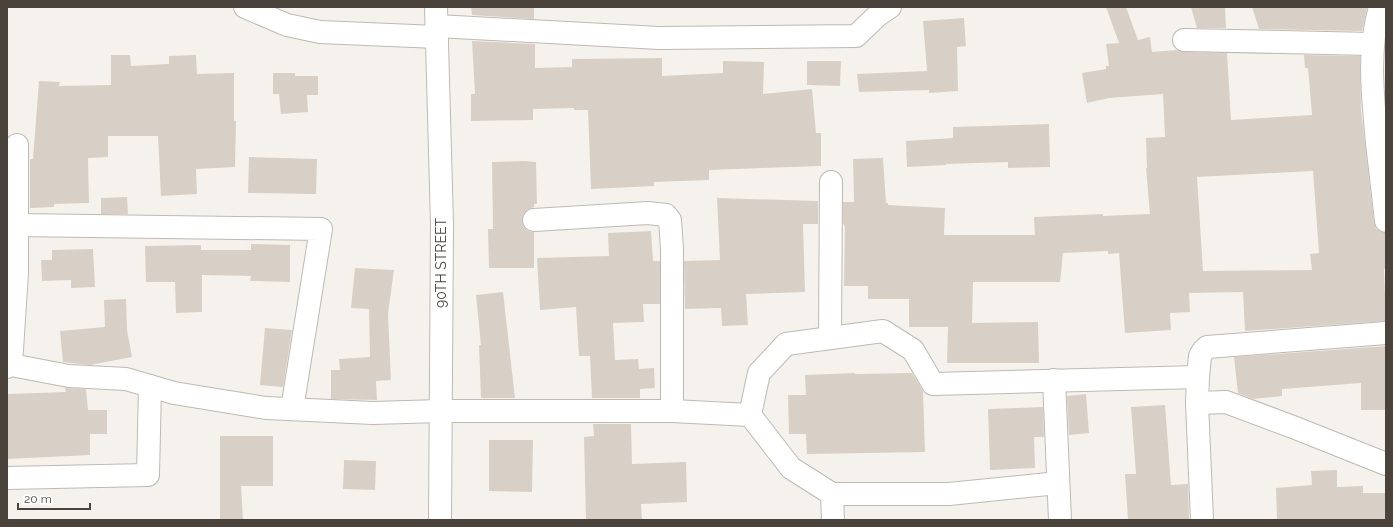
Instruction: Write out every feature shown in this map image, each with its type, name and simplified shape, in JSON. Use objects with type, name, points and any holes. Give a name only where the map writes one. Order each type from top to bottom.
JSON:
[{"type":"street","points":[[245,7],[287,25],[320,32],[437,23],[659,38],[856,36],[877,16],[890,7]]},
{"type":"street","points":[[1380,7],[1376,18],[1372,44],[1372,69],[1381,143],[1386,221]]},
{"type":"street","name":"90TH STREET","points":[[437,23],[442,224],[440,520]]},
{"type":"street","points":[[1184,40],[1372,44]]},
{"type":"street","points":[[16,145],[16,303],[9,366],[69,376],[126,379],[174,393],[266,408],[373,413],[440,411],[672,411],[750,415],[791,468],[832,494],[950,494],[1058,483]]},
{"type":"street","points":[[830,337],[831,182]]},
{"type":"street","points":[[534,220],[648,213],[666,215],[670,220],[672,242],[672,411]]},
{"type":"street","points":[[17,225],[321,229],[292,409]]},
{"type":"street","points":[[750,415],[759,373],[786,344],[883,330],[913,350],[932,384],[1198,377]]},
{"type":"street","points":[[1202,520],[1197,403],[1200,356],[1203,350],[1207,347],[1386,333]]},
{"type":"street","points":[[1054,380],[1060,520]]},
{"type":"street","points":[[7,478],[148,475],[150,386]]},
{"type":"street","points":[[1197,403],[1226,402],[1300,429],[1386,464]]},
{"type":"street","points":[[832,494],[832,520]]},
{"type":"building","points":[[471,7],[534,7],[534,19],[472,15]]},
{"type":"building","points":[[1106,7],[1126,7],[1138,40],[1150,37],[1152,52],[1177,50],[1184,52],[1227,53],[1231,120],[1312,115],[1308,68],[1305,68],[1304,55],[1360,56],[1361,110],[1374,222],[1376,229],[1386,233],[1386,268],[1384,269],[1386,321],[1245,331],[1243,292],[1189,293],[1190,312],[1170,313],[1171,330],[1125,333],[1119,253],[1108,254],[1108,251],[1063,253],[1060,282],[973,282],[972,323],[1038,322],[1039,363],[947,363],[948,327],[909,327],[909,299],[868,299],[868,286],[844,286],[845,227],[843,223],[843,202],[854,202],[853,159],[883,158],[886,203],[888,203],[888,205],[945,208],[944,235],[1035,235],[1034,217],[1103,214],[1103,216],[1150,214],[1146,168],[1146,138],[1165,137],[1163,94],[1109,98],[1087,103],[1082,73],[1106,69],[1106,66],[1109,66],[1106,44],[1119,43]],"holes":[[[1313,171],[1319,253],[1310,254],[1312,270],[1203,271],[1197,177]]]},
{"type":"building","points":[[1191,7],[1225,7],[1226,28],[1197,28]]},
{"type":"building","points":[[1252,7],[1367,7],[1362,31],[1259,29]]},
{"type":"building","points":[[964,18],[966,46],[957,47],[958,91],[929,93],[929,90],[859,92],[857,74],[927,71],[923,21]]},
{"type":"building","points":[[472,41],[535,44],[535,68],[572,67],[572,59],[662,58],[662,76],[723,73],[723,61],[764,62],[763,94],[812,89],[816,133],[821,133],[821,166],[709,170],[709,180],[654,182],[654,186],[591,189],[588,110],[574,110],[574,108],[533,109],[533,120],[471,121],[471,94],[475,94]]},
{"type":"building","points":[[1386,41],[1386,102],[1385,74]]},
{"type":"building","points":[[111,55],[130,55],[131,66],[169,64],[169,56],[196,55],[197,74],[234,73],[234,121],[236,121],[235,167],[196,169],[197,194],[161,196],[158,136],[108,136],[108,157],[88,158],[89,203],[54,204],[54,207],[30,208],[30,159],[33,159],[39,81],[60,82],[59,86],[111,85]]},
{"type":"building","points":[[807,61],[841,61],[840,86],[807,85]]},
{"type":"building","points":[[273,73],[295,73],[295,76],[318,76],[318,95],[307,95],[308,112],[281,114],[279,94],[273,94]]},
{"type":"building","points":[[1049,124],[1050,167],[1008,168],[1008,162],[907,167],[906,141],[953,138],[953,127]]},
{"type":"building","points":[[249,157],[317,159],[316,194],[248,193]]},
{"type":"building","points":[[492,162],[536,162],[537,204],[534,204],[534,207],[527,210],[523,215],[522,220],[524,227],[528,231],[534,232],[534,268],[489,268],[488,229],[493,229]]},
{"type":"building","points":[[127,197],[128,214],[101,214],[101,198]]},
{"type":"building","points":[[717,198],[818,201],[818,224],[803,224],[805,292],[746,294],[748,325],[722,326],[721,308],[685,309],[684,261],[720,260]]},
{"type":"building","points":[[651,231],[653,261],[660,261],[660,304],[643,304],[644,322],[613,323],[615,360],[638,359],[639,369],[654,368],[655,388],[640,389],[640,398],[592,398],[590,356],[579,356],[576,307],[540,310],[537,258],[609,256],[608,233]]},
{"type":"building","points":[[251,244],[290,245],[290,282],[250,281],[251,276],[202,275],[202,312],[176,313],[175,282],[146,282],[145,246],[201,245],[201,250],[251,250]]},
{"type":"building","points":[[93,249],[95,287],[71,288],[71,280],[42,281],[41,260],[52,260],[52,250]]},
{"type":"building","points":[[355,268],[394,270],[388,314],[391,380],[376,381],[377,400],[331,399],[331,370],[340,370],[339,359],[370,357],[369,309],[351,308]]},
{"type":"building","points":[[503,292],[515,398],[481,398],[479,345],[481,345],[476,295]]},
{"type":"building","points":[[126,299],[127,330],[132,357],[90,365],[63,362],[60,331],[105,327],[104,300]]},
{"type":"building","points":[[265,328],[292,330],[283,387],[260,385]]},
{"type":"building","points":[[1386,346],[1386,410],[1361,410],[1361,383],[1282,389],[1282,396],[1253,399],[1238,393],[1234,357]]},
{"type":"building","points":[[912,373],[923,391],[925,452],[807,454],[806,434],[789,434],[788,395],[806,395],[805,375]]},
{"type":"building","points":[[65,388],[86,389],[88,410],[107,410],[107,434],[90,434],[90,455],[7,459],[7,394],[66,392]]},
{"type":"building","points":[[1086,394],[1089,433],[1069,435],[1067,396]]},
{"type":"building","points":[[1165,405],[1171,485],[1188,484],[1189,520],[1128,520],[1125,474],[1136,474],[1131,407]]},
{"type":"building","points":[[1043,407],[1044,437],[1034,437],[1035,468],[990,470],[988,409]]},
{"type":"building","points":[[593,424],[631,424],[632,464],[686,462],[687,502],[641,504],[642,520],[586,520],[584,437],[594,436]]},
{"type":"building","points":[[220,436],[273,436],[273,486],[241,486],[243,520],[220,520]]},
{"type":"building","points":[[489,440],[533,440],[532,492],[489,491]]},
{"type":"building","points":[[344,460],[376,461],[375,490],[343,489]]},
{"type":"building","points":[[1337,470],[1337,487],[1363,486],[1363,493],[1386,493],[1386,520],[1277,520],[1276,488],[1312,485],[1311,471]]}]
